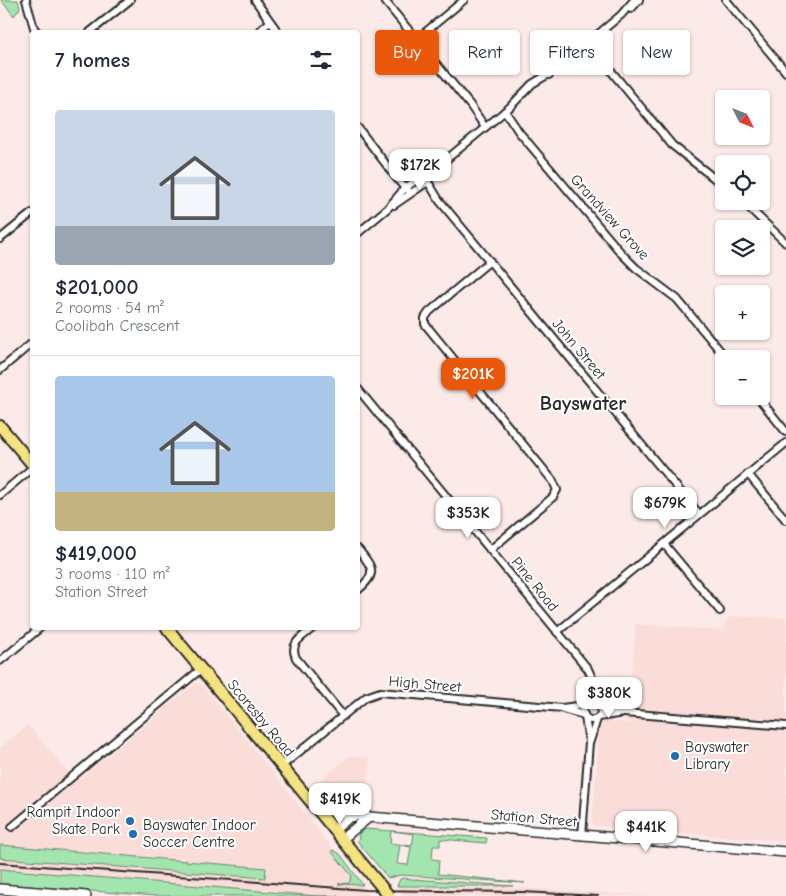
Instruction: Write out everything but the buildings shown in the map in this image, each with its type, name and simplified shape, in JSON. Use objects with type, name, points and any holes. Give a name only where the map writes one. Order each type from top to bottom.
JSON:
[{"type":"main road","points":[[0,426],[30,464]]},
{"type":"main road","name":"Scoresby Road","points":[[169,630],[389,896]]},
{"type":"main road","name":"Station Street","points":[[317,808],[369,817],[786,852]]},
{"type":"main road","points":[[334,830],[348,818],[358,814]]},
{"type":"main road","points":[[342,839],[369,817]]},
{"type":"main road","points":[[0,889],[86,896]]},
{"type":"street","points":[[26,0],[36,30]]},
{"type":"street","points":[[92,30],[130,0]]},
{"type":"street","points":[[255,0],[276,30]]},
{"type":"street","points":[[384,0],[409,30]]},
{"type":"street","points":[[428,30],[464,0]]},
{"type":"street","points":[[603,30],[621,15],[634,0]]},
{"type":"street","points":[[621,15],[633,8],[640,0]]},
{"type":"street","points":[[726,0],[785,68]]},
{"type":"street","points":[[260,30],[270,22]]},
{"type":"street","points":[[439,66],[487,126]]},
{"type":"street","points":[[613,73],[672,144],[715,179]]},
{"type":"street","points":[[360,231],[408,188],[424,182],[442,163],[505,111],[525,98],[549,75]]},
{"type":"street","name":"Grandview Grove","points":[[505,111],[519,132],[622,254],[636,268],[677,299],[720,350]]},
{"type":"street","points":[[360,130],[408,188]]},
{"type":"street","name":"John Street","points":[[424,182],[699,514]]},
{"type":"street","points":[[751,210],[786,243]]},
{"type":"street","points":[[0,240],[30,215]]},
{"type":"street","points":[[490,261],[428,312],[425,324],[553,480],[557,490],[554,497],[490,550]]},
{"type":"street","points":[[0,370],[30,345]]},
{"type":"street","name":"Pine Road","points":[[360,391],[588,669],[597,688],[599,705]]},
{"type":"street","points":[[764,405],[786,432]]},
{"type":"street","points":[[557,632],[786,443]]},
{"type":"street","points":[[0,495],[30,468]]},
{"type":"street","points":[[748,474],[786,520]]},
{"type":"street","points":[[664,544],[720,611]]},
{"type":"street","points":[[360,552],[371,567],[372,572],[369,581],[360,588]]},
{"type":"street","points":[[0,661],[38,630]]},
{"type":"street","points":[[310,630],[296,642],[293,652],[343,716]]},
{"type":"street","points":[[12,827],[202,669]]},
{"type":"street","points":[[582,836],[589,742],[585,716],[586,705],[594,682]]},
{"type":"street","name":"High Street","points":[[282,766],[366,697],[380,692],[562,708],[586,705]]},
{"type":"street","points":[[586,705],[592,702],[624,713],[786,726]]},
{"type":"street","points":[[589,742],[601,709],[599,705]]},
{"type":"street","name":"High Street","points":[[562,708],[585,716]]},
{"type":"street","points":[[585,716],[591,720],[624,713]]},
{"type":"shaded area","points":[[731,616],[786,618],[786,841],[595,826],[592,822],[600,727],[604,721],[628,723],[636,624],[724,631],[724,625]]},
{"type":"shaded area","points":[[196,683],[200,683],[280,781],[333,850],[351,868],[369,896],[317,896],[0,869],[0,858],[265,878],[266,868],[0,845],[0,748],[28,725],[76,782]]},
{"type":"shaded area","points":[[350,756],[370,758],[366,808],[327,805],[312,787]]},
{"type":"shaded area","points":[[398,887],[520,888],[654,896],[403,896]]},
{"type":"green space","points":[[1,0],[18,0],[20,8],[14,16]]},
{"type":"green space","points":[[365,829],[487,838],[486,843],[440,839],[440,846],[433,846],[432,859],[439,860],[438,874],[525,883],[401,875],[388,878],[358,842],[359,834]],"holes":[[[391,831],[414,834],[412,846],[390,843]],[[400,845],[411,847],[408,865],[397,864]]]},
{"type":"green space","points":[[0,845],[266,868],[265,878],[0,858]]},
{"type":"green space","points":[[333,850],[340,854],[363,885],[338,884],[349,883],[352,876],[331,851]]},
{"type":"green space","points":[[0,869],[317,896],[155,896],[0,884]]},
{"type":"green space","points":[[400,879],[513,886],[397,886]]},
{"type":"railway","points":[[0,863],[366,890],[523,892],[598,896]]},
{"type":"place","name":"Bayswater Library","points":[[675,756]]},
{"type":"place","name":"Rampit Indoor Skate Park","points":[[130,821]]},
{"type":"place","name":"Bayswater Indoor Soccer Centre","points":[[133,834]]},
{"type":"district","name":"Bayswater","points":[[583,403]]}]
